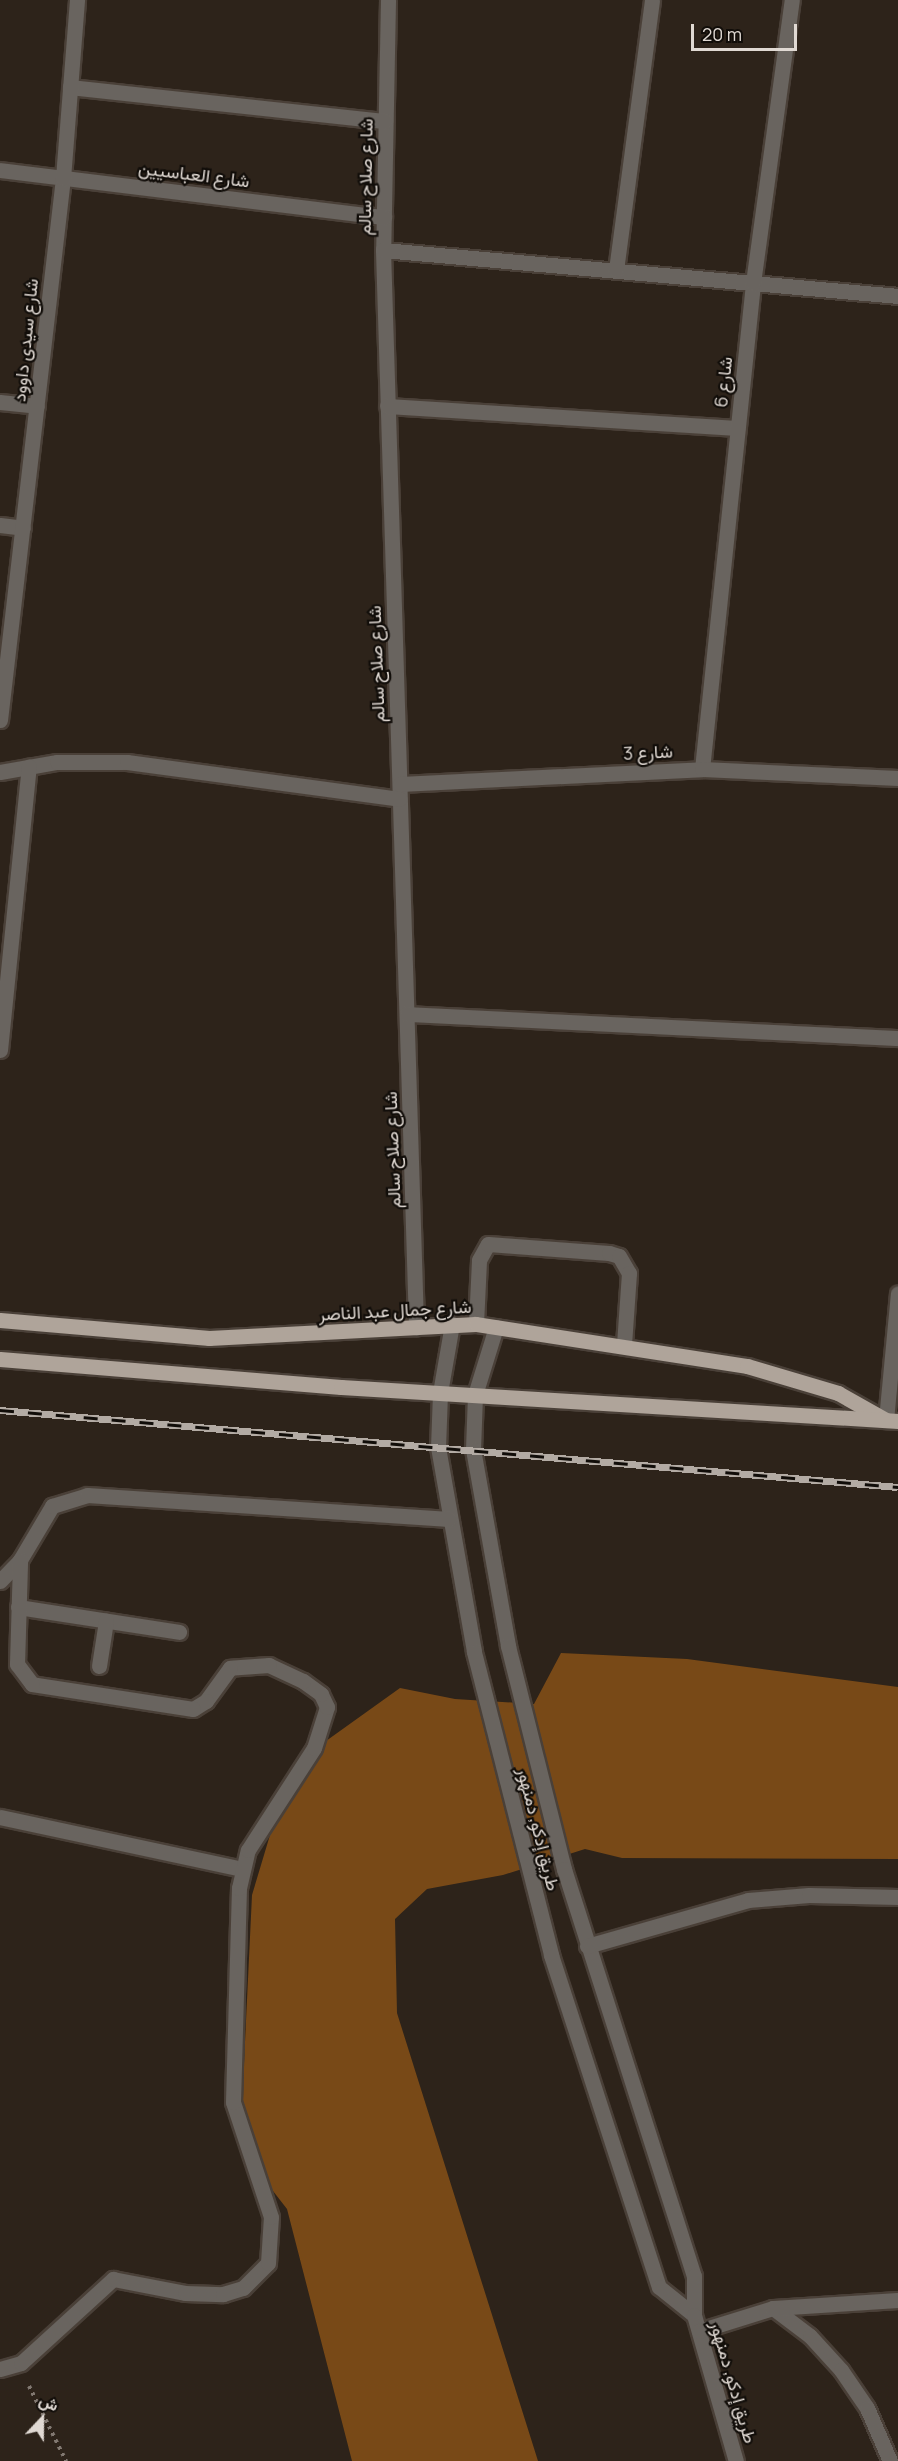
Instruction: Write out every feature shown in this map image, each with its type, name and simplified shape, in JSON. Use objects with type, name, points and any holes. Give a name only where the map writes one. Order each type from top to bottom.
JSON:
[{"type":"main road","name":"شارع جمال عبد الناصر","points":[[0,1320],[209,1338],[476,1324],[624,1345],[790,1377],[838,1394],[892,1420]]},
{"type":"main road","points":[[0,1359],[441,1393],[892,1420]]},
{"type":"street","name":"شارع سيدى داوود","points":[[0,720],[63,177],[77,0]]},
{"type":"street","name":"شارع صلاح سالم","points":[[388,0],[383,250],[416,1327]]},
{"type":"street","points":[[616,270],[652,0]]},
{"type":"street","name":"شارع 6","points":[[702,769],[753,283],[792,0]]},
{"type":"street","points":[[70,87],[385,121]]},
{"type":"street","name":"شارع العباسيين","points":[[0,170],[384,217]]},
{"type":"street","points":[[383,250],[898,296]]},
{"type":"street","points":[[0,402],[38,406]]},
{"type":"street","points":[[387,406],[737,428]]},
{"type":"street","points":[[0,525],[23,528]]},
{"type":"street","name":"شارع 3","points":[[0,772],[29,766],[89,760],[127,762],[400,792],[702,769],[898,778]]},
{"type":"street","points":[[0,1050],[29,766]]},
{"type":"street","points":[[407,1014],[898,1038]]},
{"type":"street","points":[[476,1324],[479,1260],[488,1244],[609,1252],[619,1256],[630,1274],[624,1345]]},
{"type":"street","points":[[892,1420],[898,1294]]},
{"type":"street","name":"طريق إدكو, دمنهور","points":[[452,1324],[441,1393],[438,1447],[474,1652],[551,1955],[659,2287],[694,2315]]},
{"type":"street","name":"طريق إدكو, دمنهور","points":[[496,1327],[475,1395],[473,1449],[508,1646],[564,1869],[694,2276],[694,2315],[736,2461]]},
{"type":"street","points":[[0,1581],[20,1560],[52,1506],[87,1495],[449,1519]]},
{"type":"street","points":[[0,2369],[21,2363],[113,2279],[185,2293],[223,2294],[243,2288],[268,2263],[271,2217],[233,2102],[242,1869],[258,1832],[314,1748],[326,1717],[321,1694],[287,1672],[248,1664],[230,1668],[206,1701],[193,1709],[45,1688],[32,1684],[17,1664],[20,1560]]},
{"type":"street","points":[[18,1607],[179,1632]]},
{"type":"street","points":[[99,1666],[106,1621]]},
{"type":"street","points":[[0,1816],[242,1869]]},
{"type":"street","points":[[587,1946],[748,1900],[809,1895],[898,1897]]},
{"type":"street","points":[[699,2331],[773,2308],[898,2300]]},
{"type":"street","points":[[773,2308],[842,2370],[867,2408],[890,2461]]},
{"type":"path","points":[[21,2363],[34,2402],[66,2461]]},
{"type":"shaded area","points":[[561,1653],[687,1659],[898,1687],[898,1859],[622,1858],[585,1849],[503,1875],[427,1889],[395,1919],[397,2013],[538,2461],[352,2461],[287,2209],[266,2182],[241,2126],[252,1895],[279,1805],[319,1746],[400,1688],[455,1699],[534,1704]]},
{"type":"railway","points":[[0,1410],[898,1487]]}]
